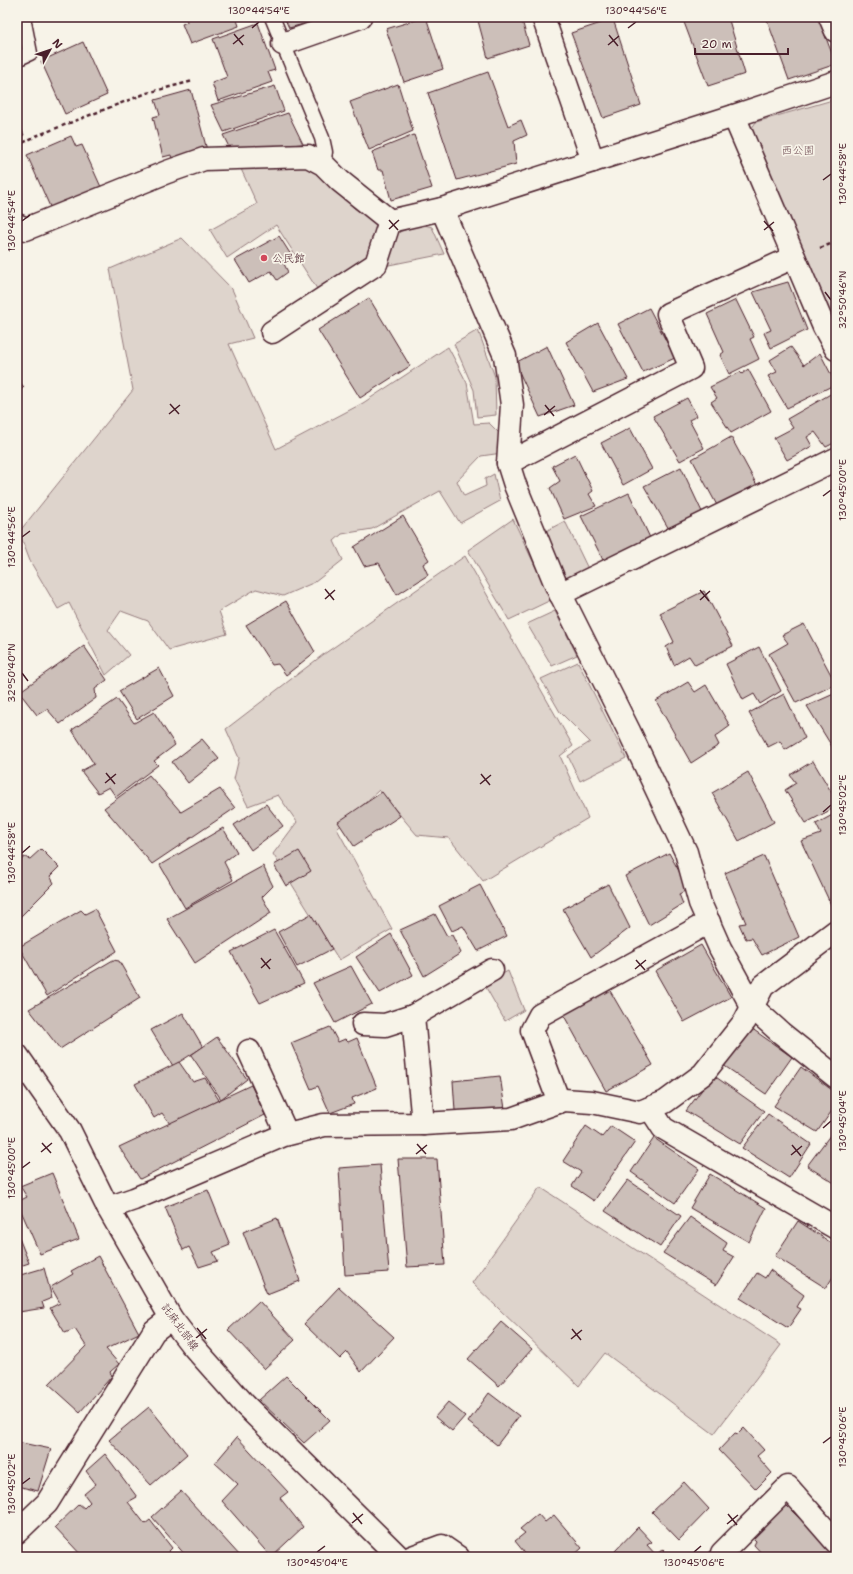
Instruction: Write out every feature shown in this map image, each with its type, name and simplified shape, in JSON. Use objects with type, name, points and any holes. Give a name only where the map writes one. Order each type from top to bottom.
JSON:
[{"type":"street","points":[[283,44],[360,17]]},
{"type":"street","points":[[543,17],[593,161]]},
{"type":"street","points":[[830,17],[836,31]]},
{"type":"street","points":[[390,221],[442,209],[836,82]]},
{"type":"street","points":[[734,116],[824,326],[836,348]]},
{"type":"street","points":[[17,225],[26,229],[167,172],[204,159],[308,156],[323,164],[340,181],[390,221]]},
{"type":"street","points":[[442,209],[505,356],[512,405],[508,463],[515,485],[560,594],[629,731],[686,852],[700,903],[708,922],[720,948],[752,1007],[781,1033],[836,1077]]},
{"type":"street","points":[[272,332],[376,264],[390,221]]},
{"type":"street","points":[[508,463],[691,368],[668,314],[794,257]]},
{"type":"street","points":[[560,594],[836,459]]},
{"type":"street","points":[[559,1102],[532,1030],[540,1015],[708,922]]},
{"type":"street","points":[[108,1208],[134,1199],[288,1134],[324,1126],[423,1124],[511,1119],[564,1100],[592,1102],[640,1112],[665,1102],[703,1074],[745,1021],[763,986],[836,931]]},
{"type":"street","points":[[363,1024],[385,1024],[413,1016],[492,970]]},
{"type":"street","points":[[413,1016],[423,1124]]},
{"type":"street","points":[[249,1051],[288,1134]]},
{"type":"street","name":"託麻北部線","points":[[17,1055],[70,1131],[108,1208],[171,1318],[191,1344],[245,1405],[399,1557]]},
{"type":"street","points":[[650,1108],[663,1128],[836,1228]]},
{"type":"street","points":[[17,1532],[47,1503],[154,1331],[171,1318]]},
{"type":"street","points":[[722,1553],[788,1488],[836,1542]]},
{"type":"street","points":[[412,1557],[442,1546],[458,1557]]},
{"type":"lane","points":[[17,59],[30,53],[23,17]]},
{"type":"lane","points":[[272,17],[322,138],[325,152],[323,164]]},
{"type":"path","points":[[17,146],[36,136],[147,93],[192,81]]},
{"type":"green space","name":"西公園","points":[[836,99],[836,337],[749,132],[756,122]]},
{"type":"green space","points":[[304,161],[318,170],[354,208],[394,234],[421,224],[432,227],[444,254],[384,266],[321,295],[276,225],[227,258],[210,230],[257,204],[241,169]]},
{"type":"green space","points":[[182,238],[232,289],[253,338],[229,344],[276,449],[363,403],[448,347],[467,383],[474,424],[489,423],[503,437],[502,453],[481,456],[457,481],[464,496],[486,486],[485,479],[494,474],[500,501],[460,523],[440,491],[372,529],[342,534],[334,541],[343,560],[315,582],[283,596],[256,589],[219,611],[227,634],[169,650],[148,621],[121,611],[108,630],[129,655],[106,675],[69,603],[58,609],[30,561],[19,532],[133,390],[110,269]]},
{"type":"green space","points":[[478,330],[495,377],[496,415],[477,417],[474,390],[454,344]]},
{"type":"green space","points":[[513,519],[551,600],[509,620],[468,550]]},
{"type":"green space","points":[[565,521],[590,573],[565,585],[542,533]]},
{"type":"green space","points":[[465,556],[573,746],[560,756],[588,818],[483,881],[449,838],[417,835],[379,790],[337,829],[392,929],[339,960],[273,854],[297,822],[278,795],[248,806],[234,779],[239,758],[226,729],[324,654]]},
{"type":"green space","points":[[555,611],[577,655],[552,666],[527,624]]},
{"type":"green space","points":[[578,662],[626,758],[580,781],[568,756],[590,742],[560,712],[541,679]]},
{"type":"green space","points":[[508,971],[524,1010],[505,1021],[484,984]]},
{"type":"green space","points":[[540,1187],[781,1345],[714,1434],[605,1353],[579,1386],[472,1283]]},
{"type":"building","points":[[186,17],[236,17],[239,26],[190,44],[182,24],[187,22]]},
{"type":"building","points":[[284,17],[329,17],[289,28]]},
{"type":"building","points":[[426,17],[443,69],[404,82],[386,29]]},
{"type":"building","points":[[477,17],[521,17],[529,45],[488,58]]},
{"type":"building","points":[[682,17],[728,17],[745,74],[708,86]]},
{"type":"building","points":[[766,17],[818,17],[836,64],[789,80]]},
{"type":"building","points":[[613,19],[641,105],[603,118],[571,33]]},
{"type":"building","points":[[258,23],[275,70],[268,72],[272,82],[218,101],[212,83],[227,77],[213,39]]},
{"type":"building","points":[[83,42],[107,95],[65,114],[41,61]]},
{"type":"building","points":[[488,72],[508,126],[521,120],[527,135],[514,141],[516,164],[457,180],[428,93]]},
{"type":"building","points":[[398,84],[413,131],[369,150],[350,102]]},
{"type":"building","points":[[275,86],[284,111],[224,132],[211,105]]},
{"type":"building","points":[[191,90],[207,150],[172,159],[171,155],[163,157],[153,117],[160,115],[155,100]]},
{"type":"building","points":[[288,113],[303,144],[230,149],[223,135]]},
{"type":"building","points":[[17,120],[24,135],[17,137]]},
{"type":"building","points":[[414,135],[432,188],[391,200],[383,170],[378,170],[372,152]]},
{"type":"building","points":[[71,136],[76,147],[82,145],[101,187],[51,209],[27,155]]},
{"type":"building","name":"公民館","points":[[279,236],[291,255],[283,262],[288,272],[277,280],[271,271],[249,283],[235,260]]},
{"type":"building","points":[[788,282],[807,330],[771,348],[764,333],[771,330],[753,292]]},
{"type":"building","points":[[369,298],[410,366],[360,398],[318,330]]},
{"type":"building","points":[[736,300],[754,337],[750,339],[759,359],[729,374],[720,355],[724,352],[707,314]]},
{"type":"building","points":[[649,308],[675,358],[643,372],[618,324]]},
{"type":"building","points":[[598,323],[628,379],[593,392],[566,342]]},
{"type":"building","points":[[547,346],[574,405],[540,417],[515,363]]},
{"type":"building","points":[[791,347],[804,365],[820,353],[836,384],[787,408],[768,376],[777,372],[770,360]]},
{"type":"building","points":[[748,369],[771,411],[731,433],[711,402],[717,398],[710,387],[740,372],[742,374]]},
{"type":"building","points":[[17,379],[24,387],[17,393]]},
{"type":"building","points":[[834,392],[836,396],[836,442],[826,447],[815,432],[807,437],[812,446],[787,460],[774,438],[793,428],[787,419]]},
{"type":"building","points":[[687,398],[697,416],[689,420],[704,448],[680,461],[653,416]]},
{"type":"building","points":[[630,428],[652,469],[623,485],[601,443]]},
{"type":"building","points":[[731,437],[759,489],[719,509],[692,459]]},
{"type":"building","points":[[575,454],[593,491],[589,494],[596,506],[564,519],[550,488],[560,481],[552,466]]},
{"type":"building","points":[[681,467],[703,514],[670,531],[644,486]]},
{"type":"building","points":[[629,493],[651,540],[604,562],[581,516]]},
{"type":"building","points":[[403,516],[429,560],[423,564],[428,575],[397,595],[379,563],[364,566],[354,547]]},
{"type":"building","points":[[704,591],[733,646],[695,665],[689,656],[674,665],[666,647],[674,642],[660,613]]},
{"type":"building","points":[[286,601],[315,652],[286,675],[278,664],[272,665],[246,625]]},
{"type":"building","points":[[804,624],[836,684],[796,703],[769,654],[788,643],[782,635]]},
{"type":"building","points":[[84,646],[107,680],[95,689],[96,698],[60,724],[47,709],[37,715],[19,692]]},
{"type":"building","points":[[759,647],[781,691],[760,704],[754,694],[743,700],[726,664]]},
{"type":"building","points":[[159,668],[174,696],[137,719],[119,691]]},
{"type":"building","points":[[688,682],[695,692],[706,685],[730,726],[715,737],[719,745],[691,763],[656,701]]},
{"type":"building","points":[[836,693],[836,753],[807,706]]},
{"type":"building","points":[[784,694],[805,738],[785,750],[780,741],[768,747],[749,713]]},
{"type":"building","points":[[117,699],[134,723],[154,712],[175,745],[154,761],[158,765],[116,797],[109,787],[98,793],[81,771],[94,764],[72,730]]},
{"type":"building","points":[[202,739],[219,759],[188,783],[172,762]]},
{"type":"building","points":[[813,761],[836,800],[836,807],[806,823],[785,790],[796,783],[790,775]]},
{"type":"building","points":[[748,772],[774,822],[739,841],[712,793]]},
{"type":"building","points":[[149,775],[181,812],[220,789],[235,808],[152,864],[104,808]]},
{"type":"building","points":[[382,792],[400,816],[354,846],[338,822]]},
{"type":"building","points":[[266,804],[283,826],[251,850],[234,825]]},
{"type":"building","points":[[836,813],[836,907],[833,909],[801,841],[821,834],[816,824]]},
{"type":"building","points":[[223,828],[237,852],[224,862],[233,880],[185,908],[160,865]]},
{"type":"building","points":[[41,849],[59,867],[50,876],[54,883],[19,918],[17,916],[17,865],[24,857],[30,859]]},
{"type":"building","points":[[299,851],[311,871],[286,886],[274,865]]},
{"type":"building","points":[[669,853],[689,889],[679,894],[683,904],[649,925],[625,876]]},
{"type":"building","points":[[764,856],[799,937],[762,955],[752,938],[746,939],[739,924],[746,923],[725,873]]},
{"type":"building","points":[[263,866],[273,886],[262,897],[271,913],[195,963],[167,919]]},
{"type":"building","points":[[608,884],[630,928],[591,957],[563,909]]},
{"type":"building","points":[[480,885],[507,936],[478,951],[463,926],[452,931],[439,906]]},
{"type":"building","points":[[95,909],[117,951],[47,996],[19,947],[81,910],[85,914]]},
{"type":"building","points":[[311,914],[332,949],[297,967],[278,932]]},
{"type":"building","points":[[435,914],[447,936],[452,935],[461,953],[424,976],[400,930]]},
{"type":"building","points":[[274,930],[304,983],[260,1003],[231,952]]},
{"type":"building","points":[[391,934],[413,975],[380,993],[356,957]]},
{"type":"building","points":[[701,945],[731,997],[684,1022],[655,971]]},
{"type":"building","points":[[113,960],[119,961],[140,998],[60,1049],[29,1009]]},
{"type":"building","points":[[351,966],[372,1004],[335,1023],[313,983]]},
{"type":"building","points":[[609,989],[653,1065],[606,1091],[563,1014]]},
{"type":"building","points":[[183,1013],[203,1047],[173,1066],[151,1030]]},
{"type":"building","points":[[330,1027],[338,1042],[345,1039],[348,1042],[357,1038],[377,1088],[352,1098],[354,1104],[330,1113],[318,1086],[311,1089],[291,1043]]},
{"type":"building","points":[[751,1028],[792,1057],[766,1094],[723,1065]]},
{"type":"building","points":[[217,1037],[247,1079],[221,1099],[191,1055]]},
{"type":"building","points":[[179,1062],[193,1082],[205,1078],[219,1100],[170,1124],[162,1113],[154,1118],[135,1084]]},
{"type":"building","points":[[801,1067],[836,1093],[836,1105],[817,1132],[774,1106]]},
{"type":"building","points":[[713,1075],[764,1111],[740,1144],[686,1111]]},
{"type":"building","points":[[500,1076],[505,1109],[455,1111],[453,1081]]},
{"type":"building","points":[[251,1085],[265,1115],[140,1179],[119,1147]]},
{"type":"building","points":[[768,1114],[811,1144],[789,1178],[742,1148]]},
{"type":"building","points":[[586,1126],[602,1137],[611,1126],[635,1142],[594,1201],[572,1186],[581,1172],[563,1161]]},
{"type":"building","points":[[834,1130],[836,1132],[836,1184],[807,1166]]},
{"type":"building","points":[[654,1138],[699,1169],[675,1203],[631,1172]]},
{"type":"building","points":[[398,1159],[437,1159],[445,1265],[407,1267]]},
{"type":"building","points":[[380,1165],[389,1272],[345,1275],[339,1168]]},
{"type":"building","points":[[52,1173],[79,1239],[40,1254],[17,1202],[27,1197],[20,1186]]},
{"type":"building","points":[[710,1174],[766,1208],[749,1242],[690,1208]]},
{"type":"building","points":[[628,1180],[681,1216],[660,1247],[605,1211]]},
{"type":"building","points":[[208,1190],[230,1245],[213,1252],[218,1261],[199,1267],[189,1247],[183,1250],[165,1207]]},
{"type":"building","points":[[690,1217],[727,1243],[723,1251],[734,1257],[716,1285],[663,1253]]},
{"type":"building","points":[[277,1218],[300,1281],[267,1294],[243,1232]]},
{"type":"building","points":[[798,1221],[836,1246],[836,1272],[826,1288],[775,1256]]},
{"type":"building","points":[[17,1233],[29,1263],[17,1267]]},
{"type":"building","points":[[98,1256],[139,1333],[106,1349],[119,1364],[110,1372],[112,1376],[80,1412],[49,1384],[86,1346],[75,1329],[65,1333],[50,1308],[60,1303],[51,1287],[73,1274],[71,1271]]},
{"type":"building","points":[[44,1268],[52,1298],[42,1302],[44,1308],[19,1312],[17,1307],[17,1276]]},
{"type":"building","points":[[770,1270],[804,1295],[797,1307],[801,1309],[788,1328],[740,1298],[757,1273],[765,1278]]},
{"type":"building","points":[[339,1287],[394,1337],[361,1372],[347,1352],[340,1359],[304,1324]]},
{"type":"building","points":[[259,1301],[295,1340],[264,1369],[228,1330]]},
{"type":"building","points":[[501,1322],[532,1349],[499,1386],[468,1359]]},
{"type":"building","points":[[286,1376],[330,1420],[304,1443],[259,1400]]},
{"type":"building","points":[[489,1393],[519,1416],[497,1445],[468,1422]]},
{"type":"building","points":[[448,1402],[465,1416],[452,1431],[435,1417]]},
{"type":"building","points":[[149,1407],[187,1454],[151,1485],[109,1440]]},
{"type":"building","points":[[744,1428],[764,1450],[757,1456],[772,1473],[756,1489],[719,1450],[735,1433],[738,1434]]},
{"type":"building","points":[[237,1437],[288,1492],[280,1498],[303,1527],[271,1557],[222,1501],[238,1484],[215,1463]]},
{"type":"building","points":[[17,1442],[51,1449],[38,1491],[17,1486]]},
{"type":"building","points":[[105,1454],[137,1497],[128,1502],[145,1524],[150,1520],[172,1548],[163,1557],[83,1557],[55,1527],[79,1504],[84,1508],[90,1502],[84,1494],[96,1484],[86,1471]]},
{"type":"building","points":[[684,1482],[709,1509],[679,1540],[652,1512]]},
{"type":"building","points":[[181,1491],[241,1557],[187,1557],[152,1517]]},
{"type":"building","points":[[786,1505],[800,1519],[805,1515],[836,1549],[836,1557],[765,1557],[754,1545],[756,1541],[753,1538]]},
{"type":"building","points":[[538,1514],[545,1522],[554,1515],[582,1548],[572,1557],[528,1557],[515,1541],[525,1533],[520,1529]]},
{"type":"building","points":[[638,1527],[652,1542],[647,1545],[656,1555],[663,1549],[671,1557],[621,1557],[615,1551]]},
{"type":"place","name":"公民館","points":[[264,258]]}]
